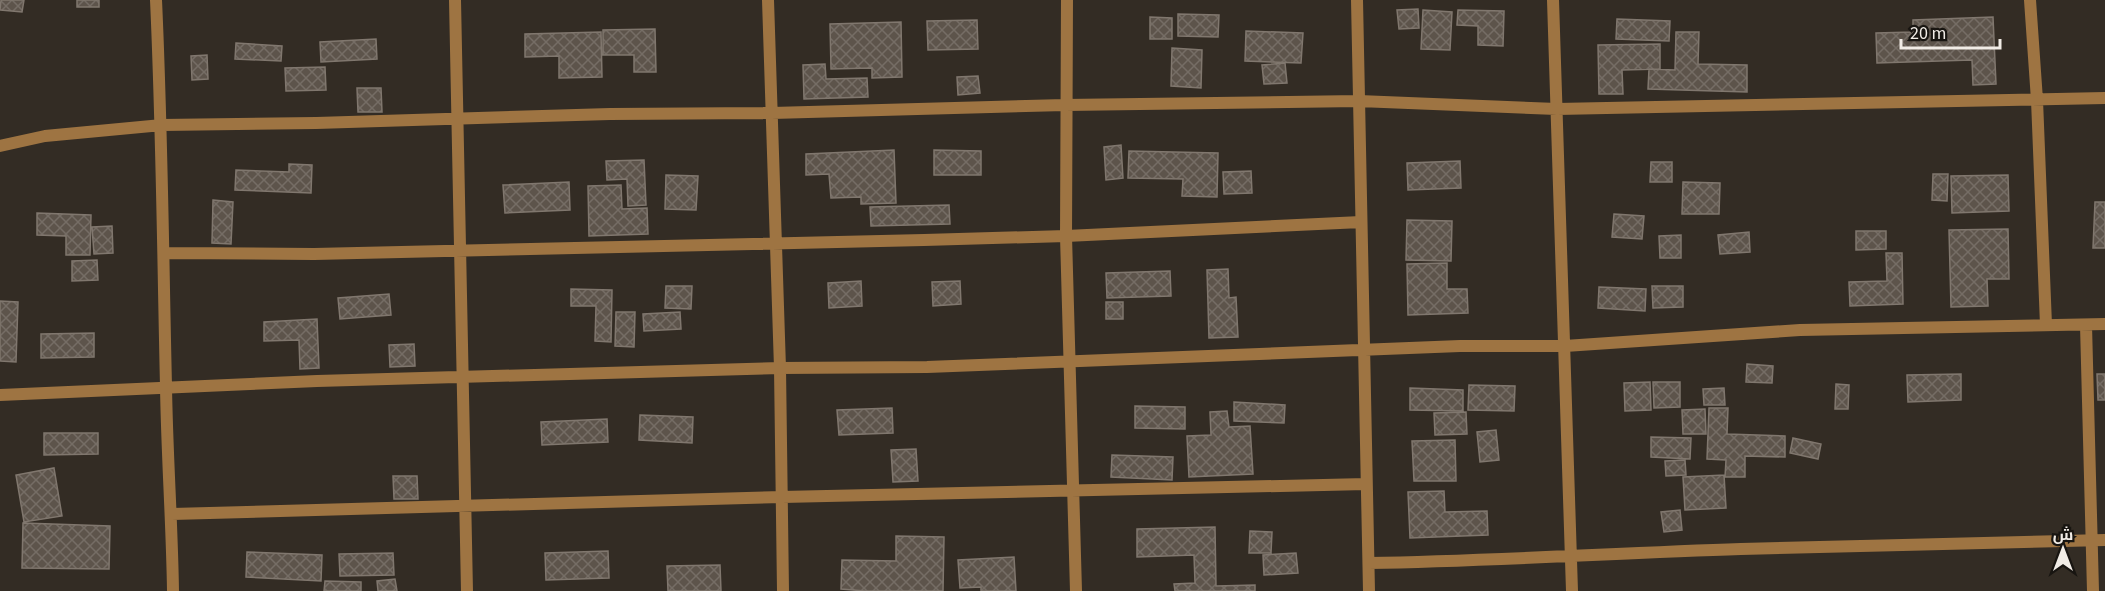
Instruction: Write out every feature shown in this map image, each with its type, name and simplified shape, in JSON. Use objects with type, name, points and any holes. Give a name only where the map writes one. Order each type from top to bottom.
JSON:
[{"type":"street","points":[[156,0],[162,124],[166,389],[173,591]]},
{"type":"street","points":[[455,0],[467,591]]},
{"type":"street","points":[[768,0],[780,368],[783,591]]},
{"type":"street","points":[[1067,0],[1066,236],[1076,591]]},
{"type":"street","points":[[1357,0],[1369,591]]},
{"type":"street","points":[[1553,0],[1572,591]]},
{"type":"street","points":[[2030,0],[2037,100],[2046,325]]},
{"type":"street","points":[[0,146],[45,136],[162,124],[1359,101],[1557,109],[2105,98]]},
{"type":"street","points":[[164,253],[459,252],[1066,236],[1361,222]]},
{"type":"street","points":[[0,395],[317,381],[780,368],[927,367],[1460,346],[1565,346],[1800,330],[2105,324]]},
{"type":"street","points":[[2086,325],[2098,540],[2093,591]]},
{"type":"street","points":[[172,514],[782,496],[1366,484]]},
{"type":"street","points":[[1368,562],[1474,561],[1571,555],[2098,540]]},
{"type":"building","points":[[1,0],[24,0],[22,12],[0,10]]},
{"type":"building","points":[[77,0],[99,0],[99,7],[77,7]]},
{"type":"building","points":[[1418,9],[1419,28],[1399,29],[1397,10]]},
{"type":"building","points":[[1423,10],[1452,12],[1450,50],[1421,49]]},
{"type":"building","points":[[1458,10],[1504,11],[1503,46],[1478,45],[1478,26],[1457,25]]},
{"type":"building","points":[[1178,14],[1219,15],[1218,37],[1178,36]]},
{"type":"building","points":[[1150,17],[1172,18],[1172,39],[1150,39]]},
{"type":"building","points":[[1993,17],[1996,84],[1973,85],[1972,60],[1877,63],[1876,33],[1913,32],[1913,20]]},
{"type":"building","points":[[1617,19],[1670,21],[1669,41],[1616,39]]},
{"type":"building","points":[[977,20],[978,49],[928,50],[927,21]]},
{"type":"building","points":[[901,22],[902,77],[872,78],[872,68],[831,69],[830,24]]},
{"type":"building","points":[[655,29],[656,72],[634,72],[634,55],[603,55],[603,30]]},
{"type":"building","points":[[1246,31],[1303,33],[1301,63],[1245,61]]},
{"type":"building","points":[[601,32],[602,77],[559,78],[559,56],[525,57],[525,34]]},
{"type":"building","points":[[1676,32],[1699,32],[1698,64],[1747,65],[1747,92],[1648,89],[1649,69],[1675,70]]},
{"type":"building","points":[[376,39],[377,59],[321,62],[320,42]]},
{"type":"building","points":[[236,43],[282,46],[281,61],[235,59]]},
{"type":"building","points":[[1660,44],[1660,69],[1622,70],[1623,94],[1599,94],[1598,45]]},
{"type":"building","points":[[1172,48],[1202,50],[1201,88],[1171,86]]},
{"type":"building","points":[[207,55],[208,79],[192,80],[191,56]]},
{"type":"building","points":[[1285,63],[1287,83],[1264,84],[1262,65]]},
{"type":"building","points":[[825,64],[826,79],[867,78],[868,97],[804,99],[803,65]]},
{"type":"building","points":[[325,67],[326,90],[286,91],[285,68]]},
{"type":"building","points":[[978,76],[980,93],[958,95],[957,77]]},
{"type":"building","points":[[357,88],[381,88],[382,112],[358,112]]},
{"type":"building","points":[[1121,145],[1123,178],[1106,180],[1104,147]]},
{"type":"building","points":[[894,150],[896,203],[861,204],[861,197],[831,198],[829,174],[806,175],[806,154]]},
{"type":"building","points":[[934,150],[981,151],[981,175],[934,175]]},
{"type":"building","points":[[1129,151],[1218,153],[1217,197],[1182,196],[1183,179],[1128,178]]},
{"type":"building","points":[[644,160],[646,205],[628,206],[627,179],[607,180],[606,161]]},
{"type":"building","points":[[1460,161],[1461,188],[1408,190],[1407,163]]},
{"type":"building","points":[[1651,162],[1672,162],[1672,182],[1650,182]]},
{"type":"building","points":[[289,164],[312,165],[311,193],[235,190],[236,170],[289,172]]},
{"type":"building","points":[[1251,171],[1252,193],[1224,194],[1223,172]]},
{"type":"building","points":[[1933,174],[1948,174],[1947,201],[1932,200]]},
{"type":"building","points":[[666,175],[698,176],[696,210],[665,209]]},
{"type":"building","points":[[2008,175],[2009,211],[1952,213],[1951,176]]},
{"type":"building","points":[[569,182],[570,210],[505,213],[503,185]]},
{"type":"building","points":[[1683,182],[1720,183],[1719,214],[1682,214]]},
{"type":"building","points":[[621,185],[622,209],[647,208],[648,234],[589,236],[588,186]]},
{"type":"building","points":[[213,200],[233,202],[231,244],[212,243]]},
{"type":"building","points":[[2095,202],[2105,202],[2105,248],[2093,248]]},
{"type":"building","points":[[949,205],[950,224],[871,226],[870,207]]},
{"type":"building","points":[[37,213],[91,215],[90,255],[66,255],[66,236],[37,235]]},
{"type":"building","points":[[1614,214],[1644,216],[1642,239],[1612,237]]},
{"type":"building","points":[[1407,220],[1452,221],[1451,261],[1406,260]]},
{"type":"building","points":[[112,226],[113,253],[94,254],[92,227]]},
{"type":"building","points":[[2008,229],[2009,279],[1987,279],[1988,306],[1951,307],[1949,230]]},
{"type":"building","points":[[1856,231],[1886,231],[1886,249],[1856,250]]},
{"type":"building","points":[[1749,232],[1750,252],[1720,254],[1718,235]]},
{"type":"building","points":[[1681,235],[1681,258],[1660,258],[1659,236]]},
{"type":"building","points":[[1886,253],[1902,253],[1903,304],[1850,306],[1849,282],[1887,281]]},
{"type":"building","points":[[97,260],[98,280],[72,281],[72,261]]},
{"type":"building","points":[[1447,263],[1447,289],[1467,289],[1468,313],[1408,315],[1407,264]]},
{"type":"building","points":[[1228,269],[1229,298],[1236,297],[1238,337],[1209,338],[1207,270]]},
{"type":"building","points":[[1170,271],[1171,296],[1107,298],[1106,273]]},
{"type":"building","points":[[861,281],[862,306],[829,308],[828,283]]},
{"type":"building","points":[[960,281],[961,304],[933,306],[932,282]]},
{"type":"building","points":[[666,286],[692,286],[691,309],[665,308]]},
{"type":"building","points":[[1652,286],[1683,286],[1683,307],[1653,308]]},
{"type":"building","points":[[1599,287],[1646,289],[1645,311],[1598,308]]},
{"type":"building","points":[[571,289],[612,290],[611,342],[595,341],[596,306],[571,306]]},
{"type":"building","points":[[389,294],[391,315],[340,319],[338,298]]},
{"type":"building","points":[[0,301],[18,302],[16,362],[0,361]]},
{"type":"building","points":[[1106,302],[1123,302],[1123,319],[1106,319]]},
{"type":"building","points":[[616,312],[635,312],[634,347],[615,346]]},
{"type":"building","points":[[680,312],[681,329],[644,331],[643,314]]},
{"type":"building","points":[[317,319],[319,368],[300,369],[299,340],[264,341],[264,322]]},
{"type":"building","points":[[94,333],[94,357],[41,358],[41,334]]},
{"type":"building","points":[[414,344],[415,366],[390,367],[389,345]]},
{"type":"building","points":[[1747,364],[1773,366],[1772,383],[1746,382]]},
{"type":"building","points":[[1961,374],[1961,400],[1908,402],[1907,375]]},
{"type":"building","points":[[2097,374],[2105,374],[2105,400],[2098,400]]},
{"type":"building","points":[[1650,382],[1651,410],[1625,411],[1624,383]]},
{"type":"building","points":[[1653,382],[1680,382],[1680,407],[1654,408]]},
{"type":"building","points":[[1836,384],[1849,385],[1848,409],[1835,409]]},
{"type":"building","points":[[1469,385],[1515,386],[1514,411],[1468,410]]},
{"type":"building","points":[[1410,388],[1463,390],[1463,411],[1410,410]]},
{"type":"building","points":[[1724,388],[1725,405],[1704,405],[1703,389]]},
{"type":"building","points":[[1234,402],[1285,405],[1284,423],[1234,421]]},
{"type":"building","points":[[1135,406],[1185,407],[1185,429],[1135,428]]},
{"type":"building","points":[[892,408],[893,433],[839,435],[837,410]]},
{"type":"building","points":[[1709,408],[1728,408],[1727,434],[1785,436],[1785,457],[1745,456],[1745,477],[1725,477],[1726,460],[1707,459]]},
{"type":"building","points":[[1705,409],[1706,434],[1683,434],[1682,410]]},
{"type":"building","points":[[1227,411],[1229,427],[1250,426],[1253,474],[1189,477],[1187,436],[1211,435],[1210,412]]},
{"type":"building","points":[[1466,412],[1467,434],[1435,435],[1434,413]]},
{"type":"building","points":[[640,415],[693,417],[692,443],[639,440]]},
{"type":"building","points":[[607,419],[608,442],[542,445],[541,422]]},
{"type":"building","points":[[1496,430],[1499,460],[1480,462],[1477,432]]},
{"type":"building","points":[[44,433],[98,433],[98,454],[44,455]]},
{"type":"building","points":[[1651,437],[1691,438],[1690,459],[1651,457]]},
{"type":"building","points":[[1793,438],[1821,444],[1818,459],[1790,453]]},
{"type":"building","points":[[1455,440],[1456,481],[1414,481],[1412,441]]},
{"type":"building","points":[[916,449],[918,481],[893,482],[891,450]]},
{"type":"building","points":[[1112,455],[1173,457],[1172,480],[1111,477]]},
{"type":"building","points":[[1685,460],[1686,475],[1666,476],[1665,461]]},
{"type":"building","points":[[54,468],[62,516],[24,522],[16,475]]},
{"type":"building","points":[[1724,475],[1726,508],[1685,510],[1683,477]]},
{"type":"building","points":[[393,476],[417,476],[418,499],[394,499]]},
{"type":"building","points":[[1444,491],[1445,512],[1487,511],[1488,535],[1410,538],[1408,492]]},
{"type":"building","points":[[1680,510],[1682,530],[1664,532],[1661,512]]},
{"type":"building","points":[[23,523],[110,526],[109,569],[22,568]]},
{"type":"building","points":[[1215,527],[1216,586],[1255,585],[1255,591],[1175,591],[1174,584],[1195,583],[1194,555],[1137,557],[1137,529]]},
{"type":"building","points":[[1250,531],[1272,532],[1271,553],[1249,553]]},
{"type":"building","points":[[896,536],[944,537],[943,591],[841,589],[842,560],[896,561]]},
{"type":"building","points":[[608,551],[609,578],[546,580],[545,553]]},
{"type":"building","points":[[247,552],[322,555],[321,581],[246,577]]},
{"type":"building","points":[[393,553],[394,575],[340,576],[339,554]]},
{"type":"building","points":[[1296,553],[1298,573],[1264,575],[1263,555]]},
{"type":"building","points":[[1014,557],[1016,591],[981,591],[981,587],[960,588],[958,560]]},
{"type":"building","points":[[720,565],[721,591],[668,591],[667,566]]},
{"type":"building","points":[[395,579],[397,591],[378,591],[377,581]]},
{"type":"building","points":[[325,581],[361,582],[361,591],[324,591]]}]
